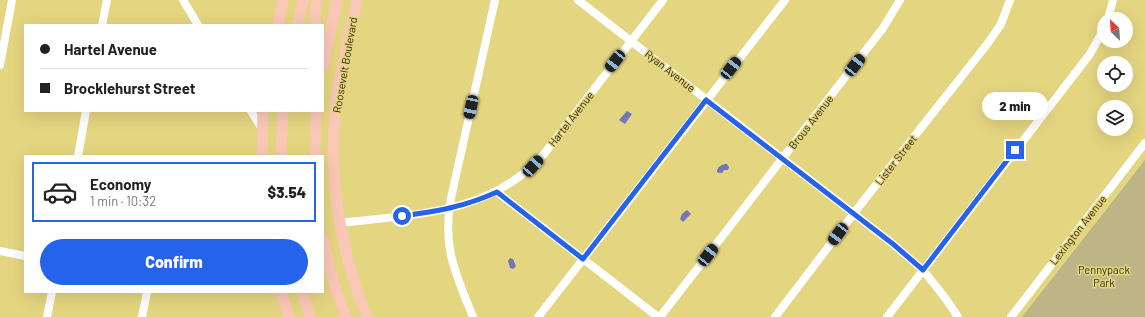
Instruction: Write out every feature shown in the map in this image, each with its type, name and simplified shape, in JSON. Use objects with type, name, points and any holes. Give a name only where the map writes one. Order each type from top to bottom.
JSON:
[{"type":"highway","points":[[278,24],[283,0]]},
{"type":"highway","points":[[298,24],[303,0]]},
{"type":"highway","points":[[316,24],[315,13],[317,0]]},
{"type":"highway","name":"Roosevelt Boulevard","points":[[324,51],[337,0]]},
{"type":"highway","name":"Roosevelt Boulevard","points":[[357,0],[342,71],[336,110],[334,169],[340,223],[353,279],[367,317]]},
{"type":"highway","points":[[262,155],[263,112]]},
{"type":"highway","points":[[281,155],[283,112]]},
{"type":"highway","name":"Roosevelt Boulevard","points":[[314,155],[316,112]]},
{"type":"highway","points":[[324,243],[334,284],[346,317]]},
{"type":"highway","points":[[281,293],[289,317]]},
{"type":"highway","points":[[302,293],[310,317]]},
{"type":"street","points":[[0,65],[12,0]]},
{"type":"street","points":[[102,24],[107,0]]},
{"type":"street","points":[[183,0],[197,24]]},
{"type":"street","points":[[473,317],[455,271],[450,252],[448,239],[449,209],[495,0]]},
{"type":"street","name":"Ryan Avenue","points":[[578,0],[893,244],[923,270],[958,317]]},
{"type":"street","name":"Hartel Avenue","points":[[340,223],[449,209],[475,202],[497,192],[521,176],[544,154],[663,0]]},
{"type":"street","points":[[538,317],[785,0]]},
{"type":"street","name":"Brous Avenue","points":[[659,317],[883,28],[900,0]]},
{"type":"street","name":"Lister Street","points":[[775,317],[988,43],[1001,24],[1010,0]]},
{"type":"street","points":[[1110,12],[1113,0]]},
{"type":"street","points":[[887,317],[1090,54],[1097,42]]},
{"type":"street","points":[[78,155],[86,112]]},
{"type":"street","points":[[252,112],[262,129]]},
{"type":"street","name":"Lexington Avenue","points":[[1011,317],[1145,143]]},
{"type":"street","points":[[497,192],[659,317]]},
{"type":"street","points":[[0,251],[24,256]]},
{"type":"street","points":[[47,317],[52,293]]},
{"type":"street","points":[[142,317],[147,293]]},
{"type":"green space","name":"Pennypack Park","points":[[1145,160],[1145,317],[1022,317]]},
{"type":"water","points":[[627,111],[632,114],[625,124],[619,120]]},
{"type":"water","points":[[725,164],[729,167],[728,170],[724,170],[722,173],[717,172],[720,166]]},
{"type":"water","points":[[687,210],[691,214],[683,222],[680,219],[682,214]]},
{"type":"water","points":[[510,258],[513,259],[516,266],[513,269],[510,268],[508,261]]},
{"type":"route","points":[[402,216],[449,209],[475,202],[497,192],[583,259],[706,100],[893,244],[923,270],[1015,150]]}]
